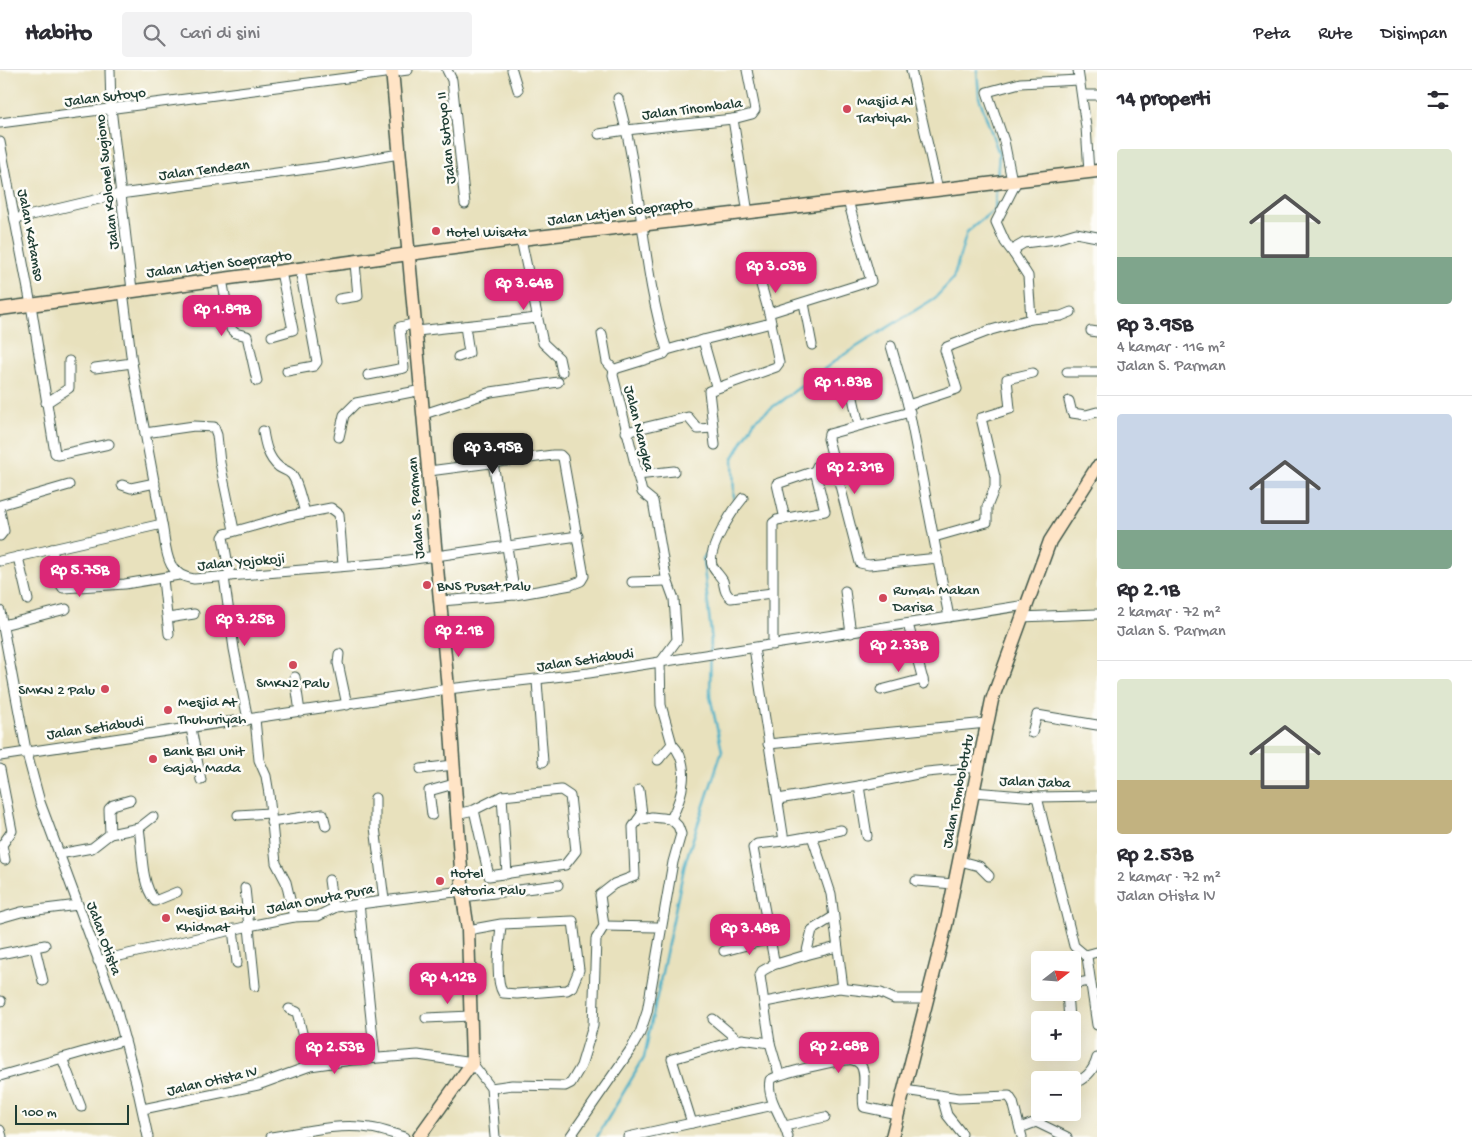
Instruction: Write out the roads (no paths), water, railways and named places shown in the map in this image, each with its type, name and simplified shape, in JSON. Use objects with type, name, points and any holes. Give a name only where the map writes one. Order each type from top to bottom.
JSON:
[{"type":"street","name":"Jalan Kolonel Sugiono","points":[[110,70],[111,108],[128,291],[132,363],[145,433]]},
{"type":"street","name":"Jalan Sutoyo","points":[[0,123],[392,70],[408,70]]},
{"type":"street","name":"Jalan S. Parman","points":[[392,70],[441,601],[462,894],[468,930],[467,948],[472,1063]]},
{"type":"street","name":"Jalan Sutoyo II","points":[[447,70],[452,80],[466,204]]},
{"type":"street","points":[[512,70],[518,90]]},
{"type":"street","name":"Jalan Tinombala","points":[[643,226],[626,130],[733,119],[750,115],[755,112],[747,70]]},
{"type":"street","points":[[911,70],[938,190]]},
{"type":"street","points":[[1078,70],[1093,172]]},
{"type":"street","points":[[1031,319],[1028,279],[1005,242],[996,222],[1013,181],[1004,141],[988,92],[1020,83],[1079,80]]},
{"type":"street","points":[[1082,96],[1097,94]]},
{"type":"street","points":[[599,134],[626,130],[618,98]]},
{"type":"street","points":[[733,119],[748,213]]},
{"type":"street","name":"Jalan Katamso","points":[[0,142],[31,305],[56,455],[109,444]]},
{"type":"street","name":"Jalan Tendean","points":[[15,219],[120,194],[329,166],[399,154]]},
{"type":"street","name":"Jalan Latjen Soeprapto","points":[[0,309],[355,263],[521,239],[1093,172]]},
{"type":"street","points":[[769,313],[871,280],[848,201]]},
{"type":"street","points":[[643,226],[647,264],[667,350]]},
{"type":"street","points":[[1014,254],[1017,247],[1024,243],[1056,239],[1076,233],[1097,237]]},
{"type":"street","points":[[521,239],[543,343],[559,358],[562,372]]},
{"type":"street","points":[[339,300],[358,296],[355,263]]},
{"type":"street","points":[[287,371],[316,365],[317,362],[300,270]]},
{"type":"street","points":[[272,336],[294,330],[281,272]]},
{"type":"street","points":[[222,279],[231,329],[235,333],[247,336],[257,380]]},
{"type":"street","points":[[715,445],[709,392],[716,386],[778,365],[769,313],[760,282]]},
{"type":"street","points":[[804,303],[812,345]]},
{"type":"street","points":[[938,558],[860,564],[833,461],[828,439],[829,434],[909,409],[956,389],[945,350],[947,347],[991,330],[1031,319],[1060,316],[1071,312]]},
{"type":"street","points":[[404,368],[400,327],[465,326],[537,318]]},
{"type":"street","name":"Jalan Nangka","points":[[660,662],[674,646],[677,633],[674,599],[666,581],[654,501],[642,493],[613,375],[614,370],[664,354],[667,350],[771,323]]},
{"type":"street","points":[[458,358],[469,353],[465,326]]},
{"type":"street","points":[[602,334],[607,362],[614,370]]},
{"type":"street","points":[[703,340],[716,386]]},
{"type":"street","points":[[891,346],[909,409],[949,617]]},
{"type":"street","points":[[46,403],[70,388],[69,361]]},
{"type":"street","points":[[95,368],[132,363]]},
{"type":"street","points":[[368,375],[420,364]]},
{"type":"street","points":[[1067,372],[1097,372]]},
{"type":"street","points":[[934,537],[987,522],[987,507],[995,487],[995,477],[981,418],[1010,409],[1007,379],[1033,373]]},
{"type":"street","points":[[424,414],[491,392],[558,382]]},
{"type":"street","points":[[339,437],[344,416],[356,403],[422,390]]},
{"type":"street","points":[[851,390],[859,425]]},
{"type":"street","points":[[1070,401],[1072,413],[1086,415],[1097,412]]},
{"type":"street","points":[[626,432],[688,417],[698,429],[713,428]]},
{"type":"street","points":[[145,433],[194,426],[214,427],[234,530]]},
{"type":"street","points":[[263,431],[266,447],[271,458],[293,477],[305,512]]},
{"type":"street","name":"Jalan Yojokoji","points":[[145,433],[170,565],[179,575],[194,579],[436,558],[578,536]]},
{"type":"street","points":[[429,471],[560,455],[563,458],[584,576],[581,581],[571,585],[515,594],[441,601]]},
{"type":"street","points":[[785,519],[777,484],[833,461]]},
{"type":"street","points":[[493,463],[515,594]]},
{"type":"street","name":"Jalan Tombolotutu","points":[[892,1137],[960,861],[987,724],[998,682],[1050,541],[1097,466]]},
{"type":"street","points":[[773,645],[772,525],[775,520],[825,511],[814,470]]},
{"type":"street","points":[[637,475],[674,471]]},
{"type":"street","points":[[122,485],[131,488],[155,484]]},
{"type":"street","points":[[0,505],[69,486]]},
{"type":"street","points":[[743,498],[726,523],[713,554],[712,565],[722,581],[725,592],[731,598],[772,593]]},
{"type":"street","points":[[294,917],[286,882],[277,868],[267,781],[259,760],[230,623],[223,538],[225,534],[234,530],[305,512],[331,508],[339,514],[343,565]]},
{"type":"street","points":[[0,511],[4,531],[0,536]]},
{"type":"street","points":[[0,561],[162,524]]},
{"type":"street","points":[[52,549],[62,588],[163,579],[179,575]]},
{"type":"street","points":[[18,557],[28,600]]},
{"type":"street","points":[[163,579],[169,634]]},
{"type":"street","points":[[632,582],[666,581]]},
{"type":"street","points":[[846,591],[851,633]]},
{"type":"street","name":"Jalan Setiabudi","points":[[0,756],[26,750],[251,720],[448,689],[537,680],[728,652],[1026,605]]},
{"type":"street","points":[[1,619],[66,609]]},
{"type":"street","points":[[168,618],[194,614]]},
{"type":"street","points":[[1021,617],[1097,614]]},
{"type":"street","name":"Jalan Otista","points":[[1,619],[26,750],[40,802],[114,1004],[143,1109],[148,1137]]},
{"type":"street","points":[[230,623],[264,619]]},
{"type":"street","points":[[881,690],[924,682],[908,624]]},
{"type":"street","points":[[754,648],[784,841]]},
{"type":"street","points":[[339,654],[338,663],[347,705]]},
{"type":"street","points":[[660,662],[661,705],[672,744],[677,751],[683,771],[681,800],[671,819]]},
{"type":"street","points":[[296,677],[300,712]]},
{"type":"street","points":[[537,680],[543,762]]},
{"type":"street","points":[[386,700],[386,709]]},
{"type":"street","points":[[1032,733],[1037,714],[1097,725]]},
{"type":"street","points":[[768,744],[987,724]]},
{"type":"street","points":[[191,728],[201,780]]},
{"type":"street","points":[[660,758],[672,744]]},
{"type":"street","points":[[420,769],[453,766]]},
{"type":"street","points":[[778,799],[859,786],[927,772],[978,767]]},
{"type":"street","points":[[0,769],[12,831],[2,845],[5,860]]},
{"type":"street","points":[[432,815],[429,791],[454,784]]},
{"type":"street","points":[[859,786],[867,836]]},
{"type":"street","points":[[456,814],[474,810],[502,796],[546,790],[567,792],[570,796],[576,851],[565,865],[493,877],[487,873],[474,810]]},
{"type":"street","points":[[491,1088],[565,1086],[571,1083],[581,1066],[593,1026],[596,939],[604,926],[601,894],[614,884],[635,876],[633,827],[642,814],[639,790]]},
{"type":"street","name":"Jalan Jaba","points":[[973,792],[1037,797],[1097,797]]},
{"type":"street","points":[[502,796],[507,874]]},
{"type":"street","points":[[1037,797],[1074,946],[1086,955],[1097,952]]},
{"type":"street","points":[[375,798],[375,827],[384,900]]},
{"type":"street","points":[[110,834],[109,809],[112,805],[130,800]]},
{"type":"street","points":[[238,815],[270,813]]},
{"type":"street","points":[[271,822],[323,814],[326,826]]},
{"type":"street","points":[[59,854],[92,848],[110,834],[138,828],[153,817]]},
{"type":"street","points":[[570,1137],[640,1034],[647,1012],[674,862],[682,834],[678,826],[671,819],[652,817],[638,820]]},
{"type":"street","points":[[138,828],[144,874],[152,897],[155,901],[177,892]]},
{"type":"street","points":[[773,965],[753,848],[757,844],[841,830]]},
{"type":"street","points":[[812,836],[828,882],[843,988]]},
{"type":"street","points":[[960,861],[979,866],[989,876]]},
{"type":"street","points":[[329,880],[333,908]]},
{"type":"street","points":[[916,881],[954,884]]},
{"type":"street","name":"Jalan Onuta Pura","points":[[98,961],[233,929],[294,917],[318,916],[333,908],[359,903],[558,885]]},
{"type":"street","points":[[245,888],[255,986]]},
{"type":"street","points":[[359,903],[375,1058]]},
{"type":"street","points":[[0,918],[21,912],[78,905]]},
{"type":"street","points":[[806,955],[812,930],[833,917]]},
{"type":"street","points":[[468,930],[501,924],[572,920],[579,970],[576,983],[567,990],[517,994],[503,993],[499,963],[501,924]]},
{"type":"street","points":[[604,926],[656,928]]},
{"type":"street","points":[[233,929],[237,963]]},
{"type":"street","points":[[724,951],[769,939]]},
{"type":"street","points":[[0,954],[45,945]]},
{"type":"street","points":[[35,948],[43,981]]},
{"type":"street","points":[[779,1074],[770,1043],[760,974],[773,965],[838,948]]},
{"type":"street","points":[[1086,955],[1097,1025]]},
{"type":"street","points":[[1081,982],[1090,981]]},
{"type":"street","points":[[765,1002],[826,989],[843,988],[881,993],[894,999],[927,999]]},
{"type":"street","points":[[289,1009],[298,1012],[301,1020],[310,1066]]},
{"type":"street","points":[[426,1018],[471,1016]]},
{"type":"street","points":[[713,1019],[738,1040]]},
{"type":"street","points":[[0,1076],[125,1040]]},
{"type":"street","points":[[692,1123],[672,1059],[738,1040],[770,1043]]},
{"type":"street","name":"Jalan Otista IV","points":[[143,1109],[258,1085],[310,1066],[418,1055],[472,1063]]},
{"type":"street","points":[[62,1058],[81,1107]]},
{"type":"street","points":[[1081,1080],[1089,1075],[1094,1068],[1097,1058]]},
{"type":"street","points":[[788,1137],[785,1126],[774,1105],[769,1083],[779,1074],[854,1060],[863,1070],[864,1106],[898,1114]]},
{"type":"street","points":[[419,1137],[472,1063],[491,1088],[493,1136]]},
{"type":"street","points":[[904,1090],[942,1097],[1008,1096],[1013,1102],[1021,1132],[1036,1122],[1067,1137]]},
{"type":"street","points":[[942,1097],[947,1115],[962,1134]]},
{"type":"street","points":[[628,1137],[774,1105]]},
{"type":"street","points":[[785,1126],[825,1117]]},
{"type":"street","points":[[271,1137],[368,1127],[404,1137]]},
{"type":"street","points":[[0,1130],[2,1137]]},
{"type":"waterway","points":[[977,70],[979,97],[999,154],[997,178]]},
{"type":"waterway","points":[[734,506],[733,458],[755,420],[842,356],[935,298],[953,279],[967,232],[995,209],[996,188]]},
{"type":"waterway","points":[[597,1137],[644,1058],[685,863],[722,751],[710,696],[711,633],[703,559],[711,545]]},
{"type":"place","name":"Masjid Al Tarbiyah","points":[[847,109]]},
{"type":"place","name":"Hotel Wisata","points":[[436,231]]},
{"type":"place","name":"BNS Pusat Palu","points":[[427,585]]},
{"type":"place","name":"Rumah Makan Darisa","points":[[883,598]]},
{"type":"place","name":"SMKN2 Palu","points":[[293,665]]},
{"type":"place","name":"SMKN 2 Palu","points":[[105,689]]},
{"type":"place","name":"Mesjid At Thuhuriyah","points":[[168,710]]},
{"type":"place","name":"Bank BRI Unit Gajah Mada","points":[[153,759]]},
{"type":"place","name":"Hotel Astoria Palu","points":[[440,881]]},
{"type":"place","name":"Mesjid Baitul Khidmat","points":[[166,918]]}]
